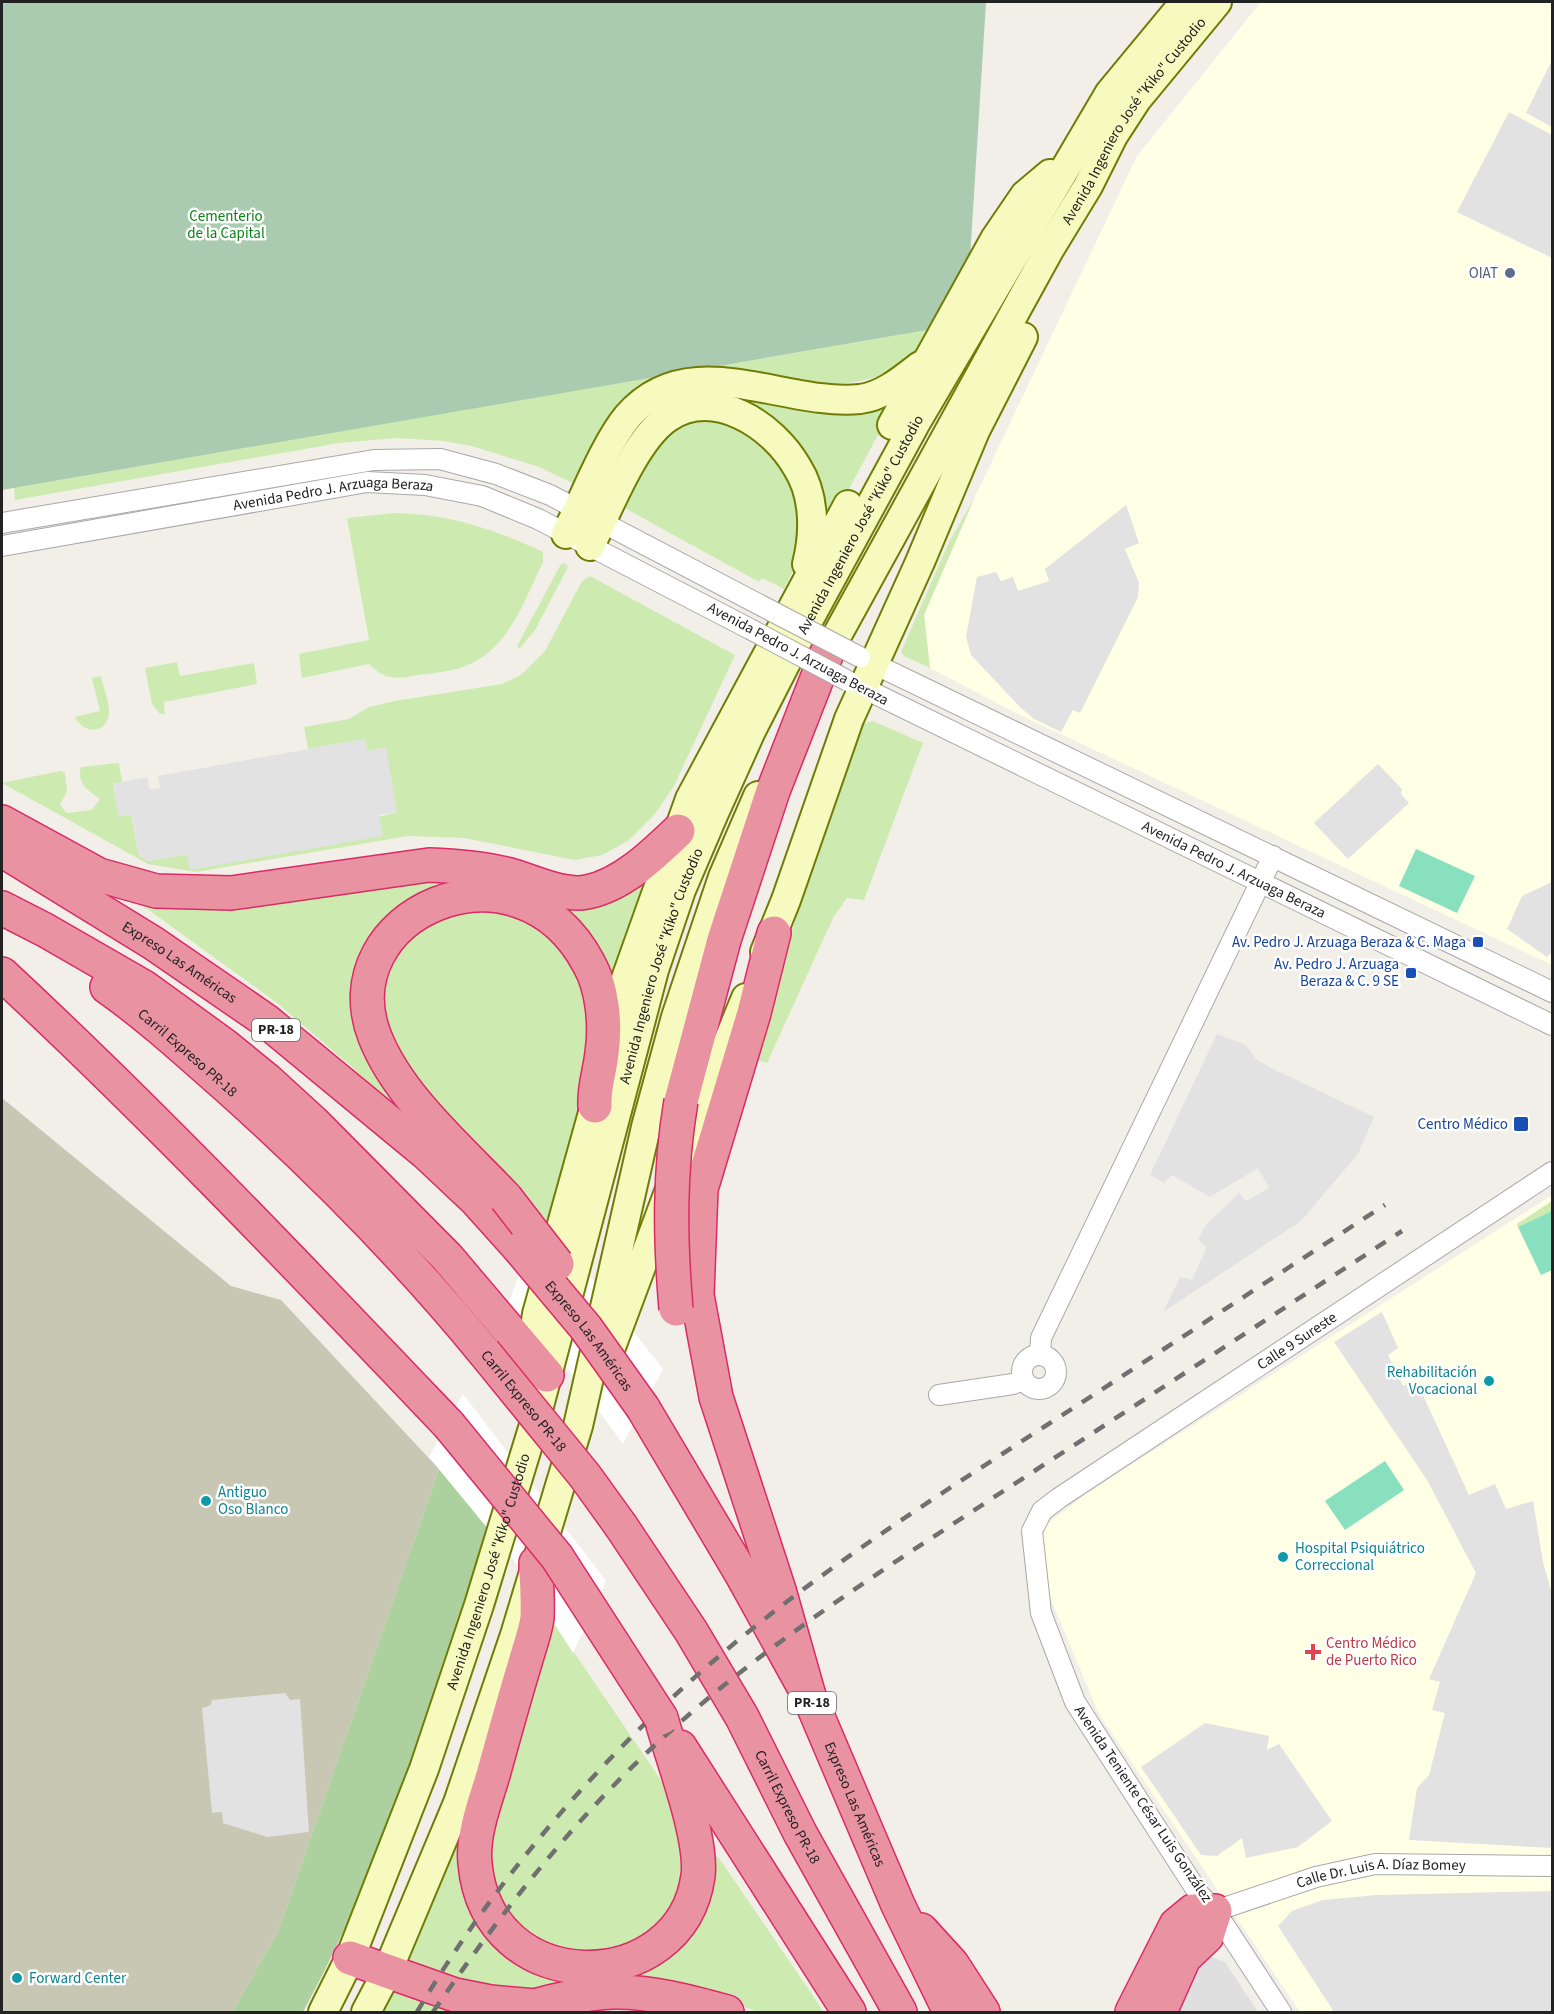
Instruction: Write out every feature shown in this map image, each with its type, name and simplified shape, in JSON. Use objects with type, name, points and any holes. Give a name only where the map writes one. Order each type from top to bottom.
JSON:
[{"type":"highway","points":[[779,1590],[709,1429],[676,1310],[670,1231],[675,1132],[681,1101],[724,940],[773,791],[826,654]]},
{"type":"highway","points":[[2,822],[99,875],[156,891],[192,894],[231,893],[429,865],[458,866],[506,874],[571,893],[587,892],[632,870],[653,855],[678,831]]},
{"type":"highway","name":"Expreso Las Américas","points":[[2,849],[153,943],[265,1020],[425,1152],[476,1200],[579,1318],[643,1408],[741,1574],[809,1696],[898,1905],[950,2013]]},
{"type":"highway","points":[[579,1318],[557,1263],[506,1198],[403,1088],[375,1039],[370,1012],[370,982],[375,964],[392,934],[425,909],[458,896],[477,894],[517,898],[543,911],[563,927],[590,965],[599,993],[604,1027],[602,1053],[594,1087],[595,1106]]},
{"type":"highway","points":[[2,909],[45,930],[144,987],[225,1045],[267,1080],[399,1207],[447,1257],[539,1366]]},
{"type":"highway","name":"Carril Expreso PR-18","points":[[2,909],[117,994],[181,1046],[259,1116],[386,1239],[484,1352],[585,1476],[692,1630],[742,1717],[800,1833],[900,2013]]},
{"type":"highway","points":[[774,933],[754,1013],[701,1189],[697,1295],[716,1397],[779,1590],[809,1696]]},
{"type":"highway","points":[[2,974],[68,1035],[266,1233],[449,1425],[557,1557],[849,2013]]},
{"type":"highway","points":[[536,1563],[537,1619],[482,1813],[474,1863],[479,1885],[489,1910],[514,1943],[529,1954],[550,1964],[598,1968],[627,1961],[650,1950],[685,1917],[694,1896],[698,1874],[698,1850],[661,1718]]},
{"type":"highway","points":[[898,1905],[952,1964],[983,2013]]},
{"type":"highway","points":[[1132,2013],[1176,1925],[1193,1911],[1215,1911],[1207,1936],[1184,1958],[1160,2013]]},
{"type":"highway","points":[[350,1958],[455,1995],[526,2009],[612,1992],[692,2003],[727,2013]]},
{"type":"main road","name":"Avenida Ingeniero José \"Kiko\" Custodio","points":[[323,2013],[350,1958],[424,1769],[479,1605],[518,1480],[539,1366],[654,970],[681,890],[714,813],[786,661],[891,465],[1069,158],[1109,94],[1185,2]]},
{"type":"main road","name":"Avenida Ingeniero José \"Kiko\" Custodio","points":[[366,2013],[387,1972],[458,1803],[512,1645],[578,1426],[646,1127],[676,1017],[723,877],[770,768],[826,654],[1049,250],[1088,186],[1113,136],[1137,99],[1217,2]]},
{"type":"main road","points":[[539,1366],[537,1314],[595,1106],[623,987],[690,799],[792,606],[995,239],[1025,195],[1069,158]]},
{"type":"main road","points":[[578,1426],[612,1347],[697,1117],[774,933],[862,672],[975,431],[1052,280],[1088,186]]},
{"type":"main road","points":[[584,528],[628,417],[657,392],[679,385],[716,381],[820,398],[861,399],[894,387],[928,359]]},
{"type":"main road","points":[[584,528],[654,429],[668,417],[703,405],[737,412],[752,420],[777,441],[798,467],[810,500],[813,535],[808,563],[792,606]]},
{"type":"street","name":"Avenida Pedro J. Arzuaga Beraza","points":[[2,523],[374,460],[440,459],[496,474],[550,495],[584,528],[750,629],[862,672],[1273,856],[1552,992]]},
{"type":"street","name":"Avenida Pedro J. Arzuaga Beraza","points":[[2,546],[367,482],[425,485],[482,496],[584,528],[762,606],[862,672],[1260,882],[1552,1025]]},
{"type":"street","points":[[1040,1355],[1041,1338],[1273,856]]},
{"type":"street","name":"Calle 9 Sureste","points":[[1042,1511],[1398,1272],[1552,1172]]},
{"type":"street","points":[[1040,1355],[1049,1358],[1054,1363],[1056,1376],[1048,1387],[1035,1390],[1023,1380],[1021,1369],[1024,1362],[1040,1355]]},
{"type":"street","points":[[939,1395],[1013,1384],[1023,1380]]},
{"type":"street","name":"Avenida Teniente César Luis González","points":[[1042,1511],[1032,1531],[1041,1613],[1075,1702],[1199,1894],[1215,1911],[1279,2012]]},
{"type":"street","name":"Calle Dr. Luis A. Díaz Bomey","points":[[1215,1911],[1316,1877],[1375,1864],[1552,1866]]},
{"type":"shaded area","points":[[1261,2],[1552,2],[1552,965],[1016,713],[930,668],[924,615],[974,499],[1137,156]]},
{"type":"shaded area","points":[[1552,60],[1552,127],[1526,113]]},
{"type":"shaded area","points":[[1509,112],[1552,135],[1552,258],[1457,212]]},
{"type":"shaded area","points":[[1126,505],[1139,543],[1125,549],[1139,583],[1138,597],[1080,713],[1073,710],[1061,732],[1034,719],[971,655],[966,637],[977,577],[996,572],[1001,581],[1013,577],[1018,591],[1049,581],[1045,569]]},
{"type":"shaded area","points":[[365,739],[367,751],[386,747],[397,812],[379,815],[383,836],[190,870],[187,854],[149,861],[139,856],[132,815],[119,817],[113,784],[147,777],[150,790],[160,788],[158,776]]},
{"type":"shaded area","points":[[1378,764],[1402,789],[1401,794],[1409,803],[1348,859],[1314,823]]},
{"type":"shaded area","points":[[1552,882],[1552,952],[1547,957],[1507,929],[1522,896]]},
{"type":"shaded area","points":[[1217,1034],[1246,1045],[1256,1059],[1269,1067],[1374,1117],[1358,1154],[1301,1221],[1163,1312],[1180,1277],[1192,1280],[1207,1247],[1198,1240],[1205,1226],[1239,1193],[1246,1201],[1269,1188],[1258,1168],[1210,1197],[1172,1175],[1164,1183],[1150,1175]]},
{"type":"shaded area","points":[[2,1098],[231,1286],[281,1300],[439,1469],[278,1932],[232,2012],[2,2012]]},
{"type":"shaded area","name":"Centro Médico de Puerto Rico","points":[[1552,1195],[1552,2012],[1300,2012],[1099,1714],[1047,1590],[1041,1529],[1086,1494]]},
{"type":"shaded area","points":[[1382,1312],[1398,1348],[1388,1355],[1403,1386],[1416,1380],[1469,1495],[1495,1484],[1506,1509],[1533,1501],[1543,1562],[1552,1594],[1552,1848],[1409,1840],[1417,1788],[1429,1775],[1445,1713],[1432,1710],[1440,1682],[1429,1679],[1476,1573],[1427,1480],[1334,1342]]},
{"type":"shaded area","points":[[285,1693],[290,1700],[300,1699],[309,1832],[267,1837],[223,1823],[222,1812],[212,1813],[202,1708],[211,1705],[212,1700]]},
{"type":"shaded area","points":[[1205,1723],[1269,1736],[1267,1750],[1279,1744],[1332,1821],[1298,1847],[1246,1858],[1242,1838],[1217,1856],[1201,1855],[1141,1767]]},
{"type":"shaded area","points":[[1552,1891],[1552,2012],[1334,2012],[1278,1926],[1292,1911],[1323,1900],[1377,1895]]},
{"type":"shaded area","points":[[1204,1954],[1225,1962],[1258,2012],[1176,2012]]},
{"type":"green space","name":"Cementerio de la Capital","points":[[2,2],[986,2],[970,258],[933,329],[2,490]]},
{"type":"green space","points":[[933,329],[903,363],[882,374],[860,381],[836,384],[811,383],[714,367]]},
{"type":"green space","points":[[671,374],[576,483],[539,467],[472,446],[444,441],[397,438],[339,443],[15,500],[14,488]]},
{"type":"green space","points":[[677,394],[876,403],[885,413],[886,420],[827,530],[819,486],[806,455],[783,430],[744,407],[635,437],[627,429]]},
{"type":"green space","points":[[702,418],[729,420],[782,461],[802,509],[800,557],[784,589],[762,578],[759,582],[621,506],[644,464],[661,440],[672,430]]},
{"type":"green space","points":[[974,499],[924,615],[930,668],[904,656],[901,652],[949,542]]},
{"type":"green space","points":[[395,513],[434,516],[471,524],[507,536],[543,552],[543,562],[521,610],[502,639],[490,651],[477,661],[460,668],[398,678],[386,676],[369,664],[302,678],[299,654],[369,640],[347,518]]},
{"type":"green space","points":[[565,563],[568,567],[535,630],[519,649],[517,646],[561,564]]},
{"type":"green space","points":[[590,576],[735,655],[674,786],[655,814],[628,841],[602,855],[575,860],[464,838],[408,836],[196,872],[148,864],[2,783],[60,771],[65,773],[67,791],[60,805],[67,813],[92,810],[100,799],[87,790],[82,782],[81,767],[119,763],[122,782],[113,784],[119,816],[131,814],[139,856],[149,861],[188,854],[190,869],[397,812],[367,751],[365,739],[308,749],[304,727],[349,719],[369,707],[395,701],[502,684],[521,675],[545,651],[582,581]]},
{"type":"green space","points":[[177,662],[180,676],[254,663],[257,684],[164,702],[165,714],[160,714],[152,704],[145,668]]},
{"type":"green space","points":[[101,676],[109,714],[107,721],[99,729],[88,729],[75,717],[100,711],[92,678]]},
{"type":"green space","points":[[873,721],[923,743],[864,900],[847,898],[834,916],[767,1063],[753,1058],[803,895],[863,724]]},
{"type":"green space","points":[[1416,849],[1475,876],[1457,913],[1399,886]]},
{"type":"green space","points":[[651,863],[614,999],[594,966],[491,890],[371,956],[401,1101],[396,1106],[390,1105],[352,1067],[277,1003],[139,903],[136,898],[423,871],[528,887]]},
{"type":"green space","points":[[459,908],[519,910],[570,951],[591,1014],[580,1109],[551,1227],[526,1199],[460,1137],[428,1103],[402,1067],[386,1029],[384,991],[406,940],[421,925]]},
{"type":"green space","points":[[1552,1201],[1552,1211],[1518,1227],[1517,1224]]},
{"type":"green space","points":[[1552,1211],[1552,1270],[1541,1275],[1518,1227]]},
{"type":"green space","points":[[1385,1461],[1404,1490],[1345,1530],[1325,1501]]},
{"type":"green space","points":[[439,1469],[489,1530],[407,1776],[359,1896],[303,2012],[232,2012],[278,1932]]},
{"type":"green space","points":[[550,1617],[667,1789],[690,1845],[677,1905],[644,1941],[575,1958],[511,1927],[483,1857]]},
{"type":"green space","points":[[458,1832],[466,1835],[463,1872],[467,1898],[483,1924],[512,1952],[637,1970],[714,1855],[719,1858],[824,2012],[757,2012],[727,1999],[497,1997],[407,1963]]},
{"type":"green space","points":[[395,1986],[480,2012],[383,2012]]},
{"type":"pier","points":[[542,1215],[663,1369],[623,1444],[571,1373],[509,1301]]},
{"type":"pier","points":[[463,1394],[606,1581],[573,1653],[513,1559],[429,1457]]},
{"type":"railway","points":[[417,2012],[486,1907],[524,1856],[565,1808],[653,1716],[747,1633],[820,1577],[894,1525],[1385,1205]]},
{"type":"railway","points":[[433,2012],[483,1941],[564,1840],[654,1746],[737,1675],[824,1610],[1402,1231]]},
{"type":"place","name":"OIAT","points":[[1510,273]]},
{"type":"place","name":"Av. Pedro J. Arzuaga Beraza & C. Maga","points":[[1478,942]]},
{"type":"place","name":"Av. Pedro J. Arzuaga Beraza & C. 9 SE","points":[[1411,973]]},
{"type":"place","name":"Centro Médico","points":[[1521,1124]]},
{"type":"place","name":"Rehabilitación Vocacional","points":[[1489,1381]]},
{"type":"place","name":"Antiguo Oso Blanco","points":[[206,1501]]},
{"type":"place","name":"Hospital Psiquiátrico Correccional","points":[[1283,1557]]},
{"type":"place","name":"Centro Médico de Puerto Rico","points":[[1313,1652]]},
{"type":"place","name":"Forward Center","points":[[17,1978]]}]
